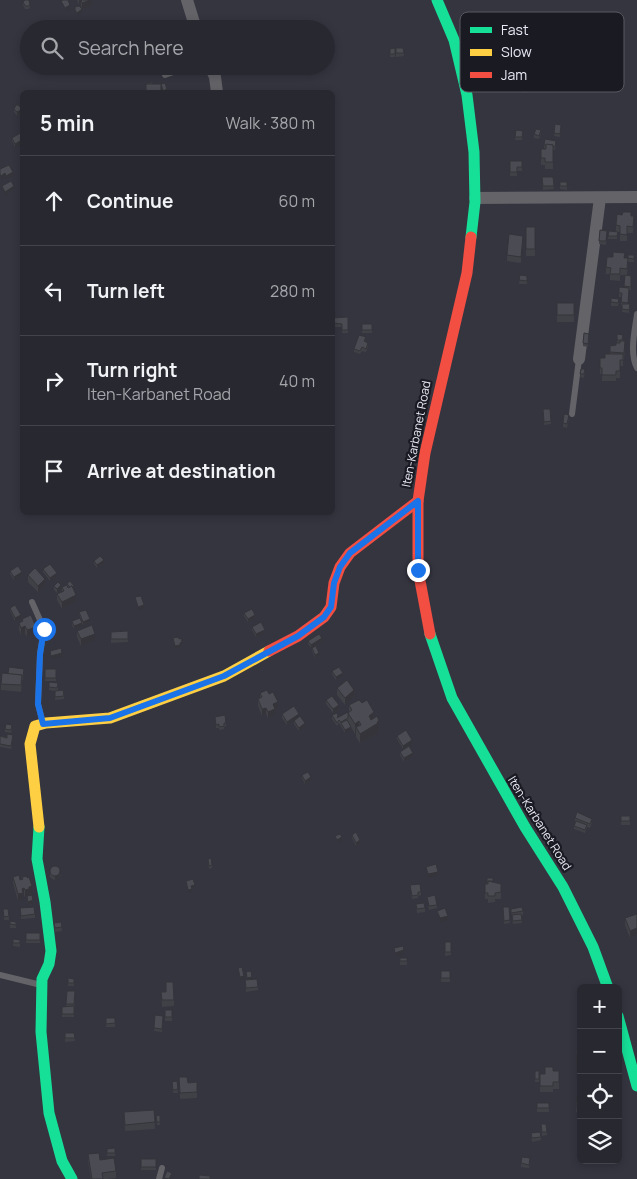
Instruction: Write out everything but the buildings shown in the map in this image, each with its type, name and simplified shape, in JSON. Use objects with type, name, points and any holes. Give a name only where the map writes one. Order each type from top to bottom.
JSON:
[{"type":"main road","name":"Iten-Karbanet Road","points":[[437,0],[454,40],[460,64]]},
{"type":"main road","name":"Iten-Karbanet Road","points":[[467,92],[474,152],[475,198],[466,273],[425,453],[418,501],[418,570],[430,634],[452,698],[525,827],[564,887],[594,947],[607,984]]},
{"type":"main road","points":[[72,1179],[62,1161],[49,1114],[40,1032],[42,979],[49,964],[51,951],[37,859],[39,830],[30,744],[34,726],[110,718],[224,676],[298,636],[324,617],[331,607],[334,583],[340,567],[350,553],[418,501]]},
{"type":"main road","points":[[622,1029],[637,1086]]},
{"type":"street","points":[[187,0],[193,20]]},
{"type":"street","points":[[214,75],[217,90]]},
{"type":"street","points":[[475,198],[637,197]]},
{"type":"street","points":[[579,359],[600,198]]},
{"type":"lane","points":[[637,314],[633,345],[634,362],[637,368]]},
{"type":"lane","points":[[572,414],[579,359]]},
{"type":"lane","points":[[32,602],[44,629],[40,654],[38,704],[43,724]]},
{"type":"lane","points":[[0,975],[42,985]]},
{"type":"lane","points":[[159,1179],[162,1168]]},
{"type":"traffic: fast","points":[[437,0],[454,40],[460,65]]},
{"type":"traffic: fast","points":[[466,92],[474,152],[475,202],[471,237]]},
{"type":"traffic: fast","points":[[430,634],[452,698],[525,827],[563,887],[593,947],[607,984]]},
{"type":"traffic: fast","points":[[39,827],[37,859],[51,951],[49,964],[42,979],[41,1032],[49,1113],[62,1161],[72,1179]]},
{"type":"traffic: fast","points":[[622,1029],[637,1086]]},
{"type":"traffic: slow","points":[[39,827],[30,744],[35,726],[46,723],[110,718],[224,676],[269,651]]},
{"type":"traffic: jam","points":[[430,634],[418,570],[418,501],[425,453],[467,273],[471,237]]},
{"type":"traffic: jam","points":[[269,651],[298,636],[324,617],[331,607],[334,583],[340,567],[350,553],[418,501]]},
{"type":"route","points":[[44,629],[40,654],[38,704],[43,724],[110,718],[224,676],[298,636],[324,617],[331,607],[334,583],[340,567],[350,553],[418,501],[416,530],[418,570]]}]
